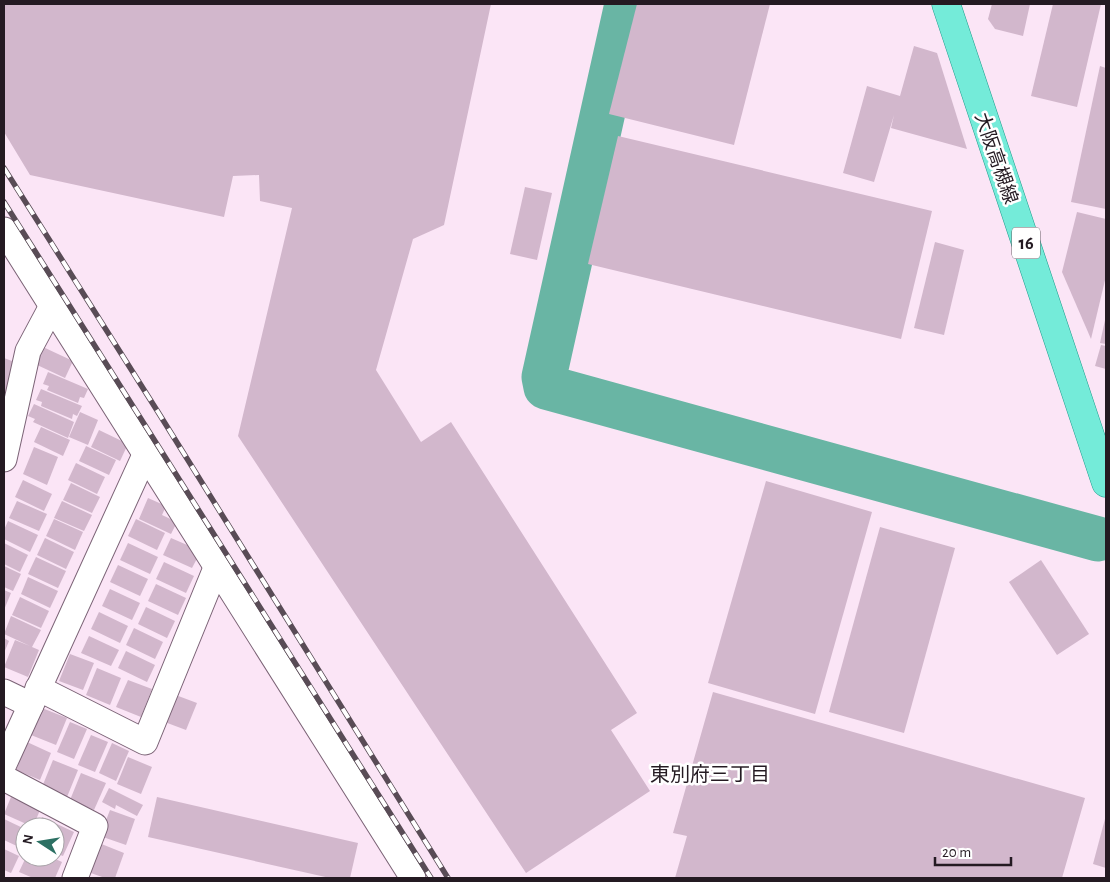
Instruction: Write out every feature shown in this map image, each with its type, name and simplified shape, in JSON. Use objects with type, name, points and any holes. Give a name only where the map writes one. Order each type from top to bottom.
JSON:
[{"type":"main road","name":"大阪高槻線","points":[[946,4],[1106,483]]},
{"type":"street","points":[[4,230],[413,878]]},
{"type":"street","points":[[4,459],[10,406],[28,351],[52,306]]},
{"type":"street","points":[[4,764],[145,455]]},
{"type":"street","points":[[4,692],[35,696],[144,742],[216,568]]},
{"type":"street","points":[[4,778],[95,826],[75,878]]},
{"type":"building","points":[[4,4],[491,4],[444,225],[413,239],[376,370],[421,442],[451,422],[637,713],[611,730],[650,791],[526,873],[238,436],[292,208],[260,201],[259,175],[233,176],[224,217],[30,175],[4,132]]},
{"type":"building","points":[[637,4],[770,4],[734,145],[609,114]]},
{"type":"building","points":[[992,4],[1030,4],[1023,36],[995,29],[988,19]]},
{"type":"building","points":[[1053,4],[1101,4],[1077,107],[1031,96]]},
{"type":"building","points":[[914,46],[937,53],[967,149],[891,128],[894,115],[874,182],[843,173],[867,86],[900,96]]},
{"type":"building","points":[[1100,66],[1106,68],[1106,209],[1071,202]]},
{"type":"building","points":[[618,136],[932,211],[901,339],[588,264]]},
{"type":"building","points":[[525,187],[552,193],[537,260],[510,254]]},
{"type":"building","points":[[1077,212],[1106,219],[1106,276],[1091,339],[1062,272]]},
{"type":"building","points":[[935,242],[964,250],[944,335],[914,328]]},
{"type":"building","points":[[1106,321],[1106,344],[1100,343]]},
{"type":"building","points":[[1101,345],[1106,346],[1106,369],[1095,366]]},
{"type":"building","points":[[43,347],[73,361],[65,378],[35,364]]},
{"type":"building","points":[[4,358],[20,364],[9,394],[4,391]]},
{"type":"building","points":[[48,372],[88,389],[84,398],[80,397],[78,403],[47,390],[49,386],[43,384]]},
{"type":"building","points":[[41,389],[82,406],[77,416],[73,414],[72,419],[41,406],[42,402],[36,400]]},
{"type":"building","points":[[34,404],[74,422],[68,438],[33,422],[35,419],[28,416]]},
{"type":"building","points":[[80,412],[98,420],[88,445],[69,437]]},
{"type":"building","points":[[41,427],[70,440],[63,456],[34,442]]},
{"type":"building","points":[[99,430],[128,444],[120,461],[91,447]]},
{"type":"building","points":[[86,446],[116,460],[109,475],[79,461]]},
{"type":"building","points":[[34,447],[58,457],[47,485],[23,474]]},
{"type":"building","points":[[76,463],[105,477],[97,494],[68,480]]},
{"type":"building","points":[[23,480],[52,494],[44,511],[15,497]]},
{"type":"building","points":[[766,481],[872,512],[815,714],[708,683]]},
{"type":"building","points":[[71,483],[100,497],[92,513],[63,500]]},
{"type":"building","points":[[148,498],[166,506],[162,515],[177,522],[171,534],[139,519]]},
{"type":"building","points":[[17,501],[47,514],[39,531],[9,518]]},
{"type":"building","points":[[62,501],[92,515],[84,531],[54,518]]},
{"type":"building","points":[[54,519],[83,532],[75,550],[46,536]]},
{"type":"building","points":[[136,519],[165,533],[157,550],[128,536]]},
{"type":"building","points":[[8,521],[38,535],[30,552],[4,539],[4,530]]},
{"type":"building","points":[[880,527],[955,548],[904,733],[829,712]]},
{"type":"building","points":[[45,538],[74,552],[66,569],[37,555]]},
{"type":"building","points":[[171,538],[201,551],[192,568],[163,555]]},
{"type":"building","points":[[4,543],[28,555],[20,572],[4,564]]},
{"type":"building","points":[[128,543],[158,557],[150,574],[120,560]]},
{"type":"building","points":[[36,557],[66,571],[58,588],[28,574]]},
{"type":"building","points":[[1041,560],[1089,634],[1057,655],[1009,582]]},
{"type":"building","points":[[164,562],[194,576],[186,593],[156,579]]},
{"type":"building","points":[[118,565],[148,579],[140,596],[110,582]]},
{"type":"building","points":[[4,566],[21,574],[13,591],[4,587]]},
{"type":"building","points":[[28,577],[58,591],[50,608],[21,594]]},
{"type":"building","points":[[156,584],[186,598],[178,615],[148,601]]},
{"type":"building","points":[[110,589],[140,603],[132,620],[102,606]]},
{"type":"building","points":[[4,590],[11,593],[4,610]]},
{"type":"building","points":[[20,597],[49,611],[41,628],[12,615]]},
{"type":"building","points":[[146,607],[175,621],[167,638],[138,624]]},
{"type":"building","points":[[99,612],[128,626],[120,643],[91,629]]},
{"type":"building","points":[[11,616],[41,630],[32,647],[39,650],[28,677],[4,667],[15,640],[30,646],[4,634]]},
{"type":"building","points":[[134,628],[163,642],[155,659],[126,645]]},
{"type":"building","points":[[89,636],[119,650],[111,666],[81,653]]},
{"type":"building","points":[[4,638],[9,641],[4,653]]},
{"type":"building","points":[[126,651],[155,665],[147,682],[118,668]]},
{"type":"building","points":[[70,654],[94,663],[83,690],[59,681]]},
{"type":"building","points":[[97,668],[121,678],[110,705],[86,695]]},
{"type":"building","points":[[128,680],[152,689],[141,717],[116,707]]},
{"type":"building","points":[[713,692],[1085,798],[1062,878],[675,878],[687,836],[673,833]]},
{"type":"building","points":[[173,694],[197,703],[186,730],[162,721]]},
{"type":"building","points":[[42,708],[67,718],[56,745],[31,735]]},
{"type":"building","points":[[70,722],[87,729],[74,759],[57,752]]},
{"type":"building","points":[[91,735],[108,742],[95,772],[78,765]]},
{"type":"building","points":[[27,742],[51,753],[40,780],[16,770]]},
{"type":"building","points":[[112,743],[129,751],[116,781],[99,773]]},
{"type":"building","points":[[128,757],[152,767],[141,794],[117,784]]},
{"type":"building","points":[[53,760],[78,770],[67,797],[42,787]]},
{"type":"building","points":[[81,773],[106,783],[94,810],[70,800]]},
{"type":"building","points":[[109,788],[143,805],[137,816],[116,805],[115,809],[102,802]]},
{"type":"building","points":[[11,797],[40,810],[37,817],[15,817],[15,819],[4,814]]},
{"type":"building","points":[[157,797],[358,843],[350,878],[330,878],[148,837]]},
{"type":"building","points":[[110,810],[135,819],[126,845],[100,836]]},
{"type":"building","points":[[1106,815],[1106,868],[1093,864]]},
{"type":"building","points":[[4,819],[15,824],[15,845],[4,840]]},
{"type":"building","points":[[65,828],[74,832],[65,852]]},
{"type":"building","points":[[99,843],[124,853],[115,878],[105,878],[88,872]]},
{"type":"building","points":[[4,849],[15,854],[15,864],[11,873],[4,870]]},
{"type":"building","points":[[21,867],[60,867],[55,878],[33,878],[19,872]]},
{"type":"waterway","points":[[627,4],[544,377],[546,387],[1098,539]]},
{"type":"railway","points":[[4,168],[448,878]]},
{"type":"railway","points":[[4,202],[431,878]]},
{"type":"district","name":"東別府三丁目","points":[[710,774]]}]
